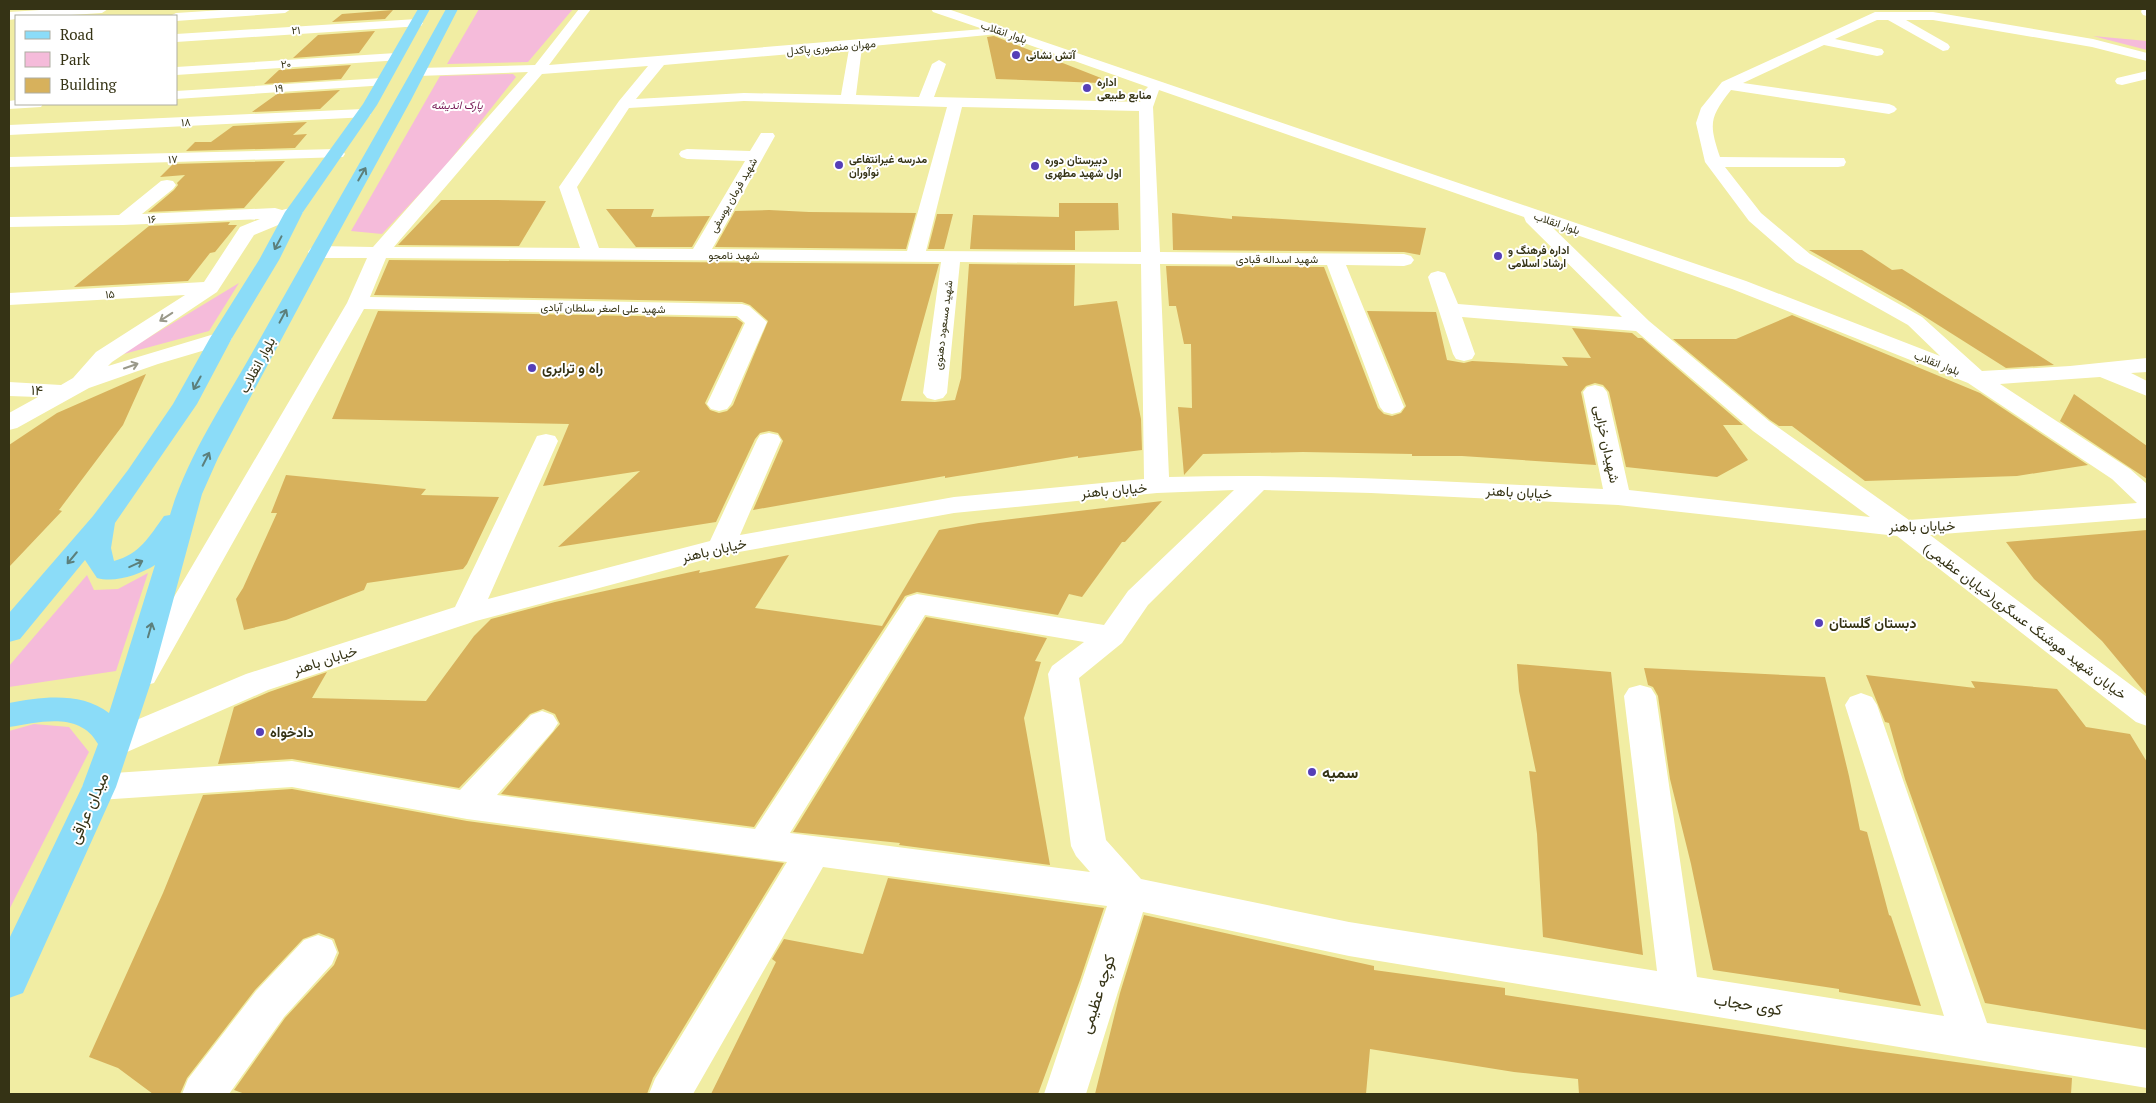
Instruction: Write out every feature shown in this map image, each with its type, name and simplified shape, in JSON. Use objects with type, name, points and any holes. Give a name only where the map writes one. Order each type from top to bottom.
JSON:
[{"type":"main road","name":"بلوار انقلاب","points":[[115,743],[189,494],[206,458],[452,9]]},
{"type":"main road","points":[[9,632],[102,522],[137,475],[185,404],[221,338],[269,260],[294,212],[363,114],[420,16]]},
{"type":"main road","points":[[388,71],[418,72]]},
{"type":"main road","points":[[102,522],[96,555],[100,564],[107,572],[131,567],[147,559],[164,539],[189,494]]},
{"type":"main road","points":[[9,715],[37,709],[80,712],[104,726],[115,743]]},
{"type":"main road","name":"میدان عراقی","points":[[9,980],[99,787],[115,743]]},
{"type":"street","points":[[22,15],[102,9]]},
{"type":"street","points":[[178,17],[285,9]]},
{"type":"street","points":[[129,701],[357,303],[380,252],[538,70],[585,9]]},
{"type":"street","name":"بلوار انقلاب","points":[[937,9],[1739,285],[1976,378],[2121,474],[2147,498]]},
{"type":"street","name":"۲۱","points":[[178,38],[289,30],[420,16]]},
{"type":"street","points":[[2147,57],[2093,43],[1933,16],[1875,16],[1824,41],[1777,60],[1727,85],[1709,108],[1704,123],[1713,162],[1755,217],[1803,258],[1915,321],[1976,378],[2103,370],[2147,365]]},
{"type":"street","points":[[1891,16],[1943,48]]},
{"type":"street","points":[[260,65],[289,30],[302,19]]},
{"type":"street","points":[[1986,42],[1994,26]]},
{"type":"street","name":"مهران منصوری پاکدل","points":[[418,72],[528,68],[538,70],[1003,32]]},
{"type":"street","points":[[1824,41],[1877,52]]},
{"type":"street","points":[[848,100],[856,44]]},
{"type":"street","points":[[591,254],[568,187],[624,104],[660,61]]},
{"type":"street","points":[[925,101],[939,64]]},
{"type":"street","name":"۲۰","points":[[178,71],[260,65],[388,71]]},
{"type":"street","name":"۱۹","points":[[178,95],[388,71]]},
{"type":"street","points":[[2122,81],[2147,75]]},
{"type":"street","points":[[1154,84],[1146,106],[1157,486]]},
{"type":"street","points":[[1727,85],[1889,109]]},
{"type":"street","points":[[624,104],[744,97],[1146,106]]},
{"type":"street","points":[[915,256],[956,102]]},
{"type":"street","points":[[9,106],[22,105]]},
{"type":"street","name":"۱۸","points":[[9,130],[363,114]]},
{"type":"street","points":[[9,147],[40,128]]},
{"type":"street","name":"شهید فرمان یوسفی","points":[[699,255],[767,136]]},
{"type":"street","name":"۱۷","points":[[9,162],[336,154]]},
{"type":"street","points":[[688,154],[755,156]]},
{"type":"street","points":[[1713,162],[1838,162]]},
{"type":"street","points":[[123,220],[167,185]]},
{"type":"street","points":[[73,388],[104,357],[210,288],[247,231],[294,212]]},
{"type":"street","name":"۱۶","points":[[9,222],[123,220],[294,212]]},
{"type":"street","name":"خیابان شهید هوشنگ عسگری(خیابان عظیمی)","points":[[1526,212],[1642,325],[1761,426],[1904,529],[2147,714]]},
{"type":"street","name":"شهید نامجو","points":[[318,252],[1150,258]]},
{"type":"street","name":"شهید مسعود دهنوی","points":[[935,393],[951,256]]},
{"type":"street","name":"شهید اسداله قبادی","points":[[1150,258],[1404,260]]},
{"type":"street","points":[[1334,259],[1392,407]]},
{"type":"street","points":[[1438,277],[1464,354]]},
{"type":"street","name":"۱۵","points":[[9,300],[210,288]]},
{"type":"street","name":"شهید علی اصغر سلطان آبادی","points":[[357,303],[742,310],[756,322],[719,404]]},
{"type":"street","points":[[1449,310],[1642,325]]},
{"type":"street","points":[[9,423],[73,388],[150,359],[221,338]]},
{"type":"street","points":[[2103,370],[2147,389]]},
{"type":"street","name":"۱۴","points":[[9,389],[73,388]]},
{"type":"street","name":"شهیدان خزایی","points":[[1595,392],[1618,497]]},
{"type":"street","points":[[466,614],[546,440]]},
{"type":"street","points":[[720,547],[768,440]]},
{"type":"street","points":[[2121,474],[2147,484]]},
{"type":"street","points":[[1130,893],[1089,846],[1063,674],[1111,636],[1138,598],[1258,482]]},
{"type":"street","name":"خیابان باهنر","points":[[115,743],[257,682],[466,614],[720,547],[954,505],[1157,486],[1258,482],[1371,485],[1618,497],[1904,529],[2147,510]]},
{"type":"street","points":[[764,844],[917,604],[1111,636]]},
{"type":"street","points":[[1640,696],[1679,992]]},
{"type":"street","points":[[1861,705],[1972,1040]]},
{"type":"street","points":[[467,806],[542,723]]},
{"type":"street","name":"کوی حجاب","points":[[99,787],[292,774],[467,806],[1130,893],[1349,939],[2147,1068]]},
{"type":"street","points":[[670,1094],[813,851]]},
{"type":"street","name":"کوچه عظیمی","points":[[1065,1094],[1130,893]]},
{"type":"street","points":[[203,1094],[270,1004],[318,952]]},
{"type":"green space","name":"پارک اندیشه","points":[[479,9],[573,9],[528,62],[447,64]]},
{"type":"green space","points":[[2093,36],[2147,41],[2147,50]]},
{"type":"green space","name":"پارک اندیشه","points":[[513,74],[516,77],[443,169],[382,234],[351,231],[440,76]]},
{"type":"green space","points":[[239,283],[209,331],[120,355]]},
{"type":"green space","points":[[148,573],[116,671],[9,687],[9,666],[87,575],[94,590],[118,589]]},
{"type":"green space","points":[[34,724],[69,727],[89,752],[9,910],[9,731]]},
{"type":"building","points":[[393,10],[385,19],[332,22],[342,14]]},
{"type":"building","points":[[375,31],[359,53],[293,58],[318,35]]},
{"type":"building","name":"آتش نشانی","points":[[994,36],[1101,78],[1100,83],[996,79],[987,37]]},
{"type":"building","points":[[351,65],[341,79],[264,84],[279,70]]},
{"type":"building","points":[[340,90],[320,109],[252,112],[277,94]]},
{"type":"building","points":[[307,122],[293,135],[307,134],[295,148],[186,151],[195,142],[211,142],[233,126]]},
{"type":"building","points":[[285,161],[244,208],[148,212],[174,190],[178,185],[177,183],[185,175],[160,177],[173,164]]},
{"type":"building","points":[[441,200],[546,201],[519,246],[398,245]]},
{"type":"building","points":[[1059,203],[1118,203],[1119,230],[1075,231],[1075,250],[970,249],[973,215],[1059,217]]},
{"type":"building","points":[[606,209],[654,209],[651,217],[710,216],[692,247],[636,247]]},
{"type":"building","points":[[735,211],[916,213],[906,249],[715,247]]},
{"type":"building","points":[[1172,213],[1232,219],[1232,216],[1426,228],[1420,255],[1404,252],[1173,250]]},
{"type":"building","points":[[937,214],[953,214],[944,249],[928,249]]},
{"type":"building","points":[[230,222],[228,225],[237,225],[215,252],[210,253],[188,281],[74,287],[149,226]]},
{"type":"building","points":[[1809,250],[1862,250],[1892,270],[1902,269],[2054,365],[2006,368],[1905,304]]},
{"type":"building","points":[[389,260],[939,264],[901,401],[935,402],[955,400],[961,378],[969,264],[1075,265],[1074,306],[1117,301],[1141,419],[1142,450],[1078,458],[1078,456],[945,478],[945,476],[753,510],[783,441],[778,433],[769,431],[760,433],[755,439],[716,522],[558,547],[640,471],[543,486],[569,424],[332,419],[378,311],[736,318],[743,323],[705,403],[710,410],[719,413],[727,411],[733,405],[768,321],[750,305],[742,302],[374,295]]},
{"type":"building","points":[[1166,266],[1324,267],[1378,408],[1384,414],[1392,416],[1401,413],[1406,406],[1367,311],[1436,312],[1447,360],[1464,363],[1472,361],[1568,366],[1562,357],[1591,358],[1572,328],[1632,333],[1638,338],[1642,338],[1743,425],[1723,425],[1748,460],[1717,477],[1626,467],[1609,392],[1603,385],[1595,383],[1586,386],[1581,392],[1596,465],[1462,456],[1412,456],[1412,454],[1303,452],[1203,454],[1184,475],[1178,407],[1192,408],[1191,344],[1184,344],[1176,306],[1169,306]]},
{"type":"building","points":[[1792,315],[1980,393],[2088,465],[2017,476],[1865,481],[1792,426],[1779,426],[1770,420],[1673,339],[1736,339]]},
{"type":"building","points":[[146,374],[123,425],[59,510],[62,511],[9,567],[9,445],[57,413]]},
{"type":"building","points":[[2074,394],[2147,446],[2147,479],[2060,421]]},
{"type":"building","points":[[286,475],[426,489],[421,495],[499,497],[463,569],[367,583],[364,590],[286,620],[244,630],[236,599],[243,588],[277,513],[271,513]]},
{"type":"building","points":[[1162,501],[1125,542],[1122,542],[1082,597],[1069,594],[1058,615],[917,592],[905,596],[754,827],[501,794],[560,724],[555,714],[543,709],[530,714],[459,788],[292,759],[218,764],[234,707],[269,692],[327,672],[312,698],[426,701],[474,636],[491,619],[555,602],[700,570],[699,573],[789,555],[755,608],[882,626],[939,530],[979,523]]},
{"type":"building","points":[[2147,530],[2147,695],[2102,641],[2034,579],[2006,542]]},
{"type":"building","points":[[926,617],[1047,638],[1035,661],[1041,662],[1024,718],[1050,865],[899,845],[900,843],[793,832]]},
{"type":"building","points":[[1517,664],[1611,672],[1643,955],[1543,937],[1537,834],[1529,771],[1536,772],[1519,691]]},
{"type":"building","points":[[1644,668],[1825,677],[1860,830],[1867,832],[1889,915],[1891,916],[1921,1006],[1839,992],[1839,989],[1713,970],[1691,864],[1670,779],[1658,696],[1653,687],[1648,685]]},
{"type":"building","points":[[1866,675],[1975,688],[1971,681],[2057,689],[2086,727],[2130,734],[2147,762],[2147,1030],[1985,1003],[1905,779],[1889,723],[1885,722]]},
{"type":"building","points":[[292,789],[467,821],[784,863],[653,1078],[647,1094],[245,1094],[234,1090],[285,1018],[334,965],[339,953],[334,939],[319,933],[303,939],[255,990],[187,1078],[180,1094],[153,1094],[118,1068],[89,1057],[163,893],[203,795]]},
{"type":"building","points":[[888,878],[1104,908],[1038,1094],[711,1094],[776,962],[772,959],[784,939],[863,954]]},
{"type":"building","points":[[1144,915],[1374,966],[1374,970],[1505,988],[1505,995],[1854,1048],[2072,1078],[2071,1094],[1579,1094],[1578,1079],[1514,1072],[1370,1049],[1366,1094],[1095,1094],[1120,993]]},
{"type":"place","name":"آتش نشانی","points":[[1016,55]]},
{"type":"place","name":"اداره منابع طبیعی","points":[[1087,88]]},
{"type":"place","name":"مدرسه غیرانتفاعی نوآوران","points":[[839,165]]},
{"type":"place","name":"دبیرستان دوره اول شهید مطهری","points":[[1035,166]]},
{"type":"place","name":"اداره فرهنگ و ارشاد اسلامی","points":[[1498,256]]},
{"type":"place","name":"راه و ترابری","points":[[532,368]]},
{"type":"place","name":"دبستان گلستان","points":[[1819,623]]},
{"type":"place","name":"دادخواه","points":[[260,732]]},
{"type":"place","name":"سمیه","points":[[1312,772]]}]
